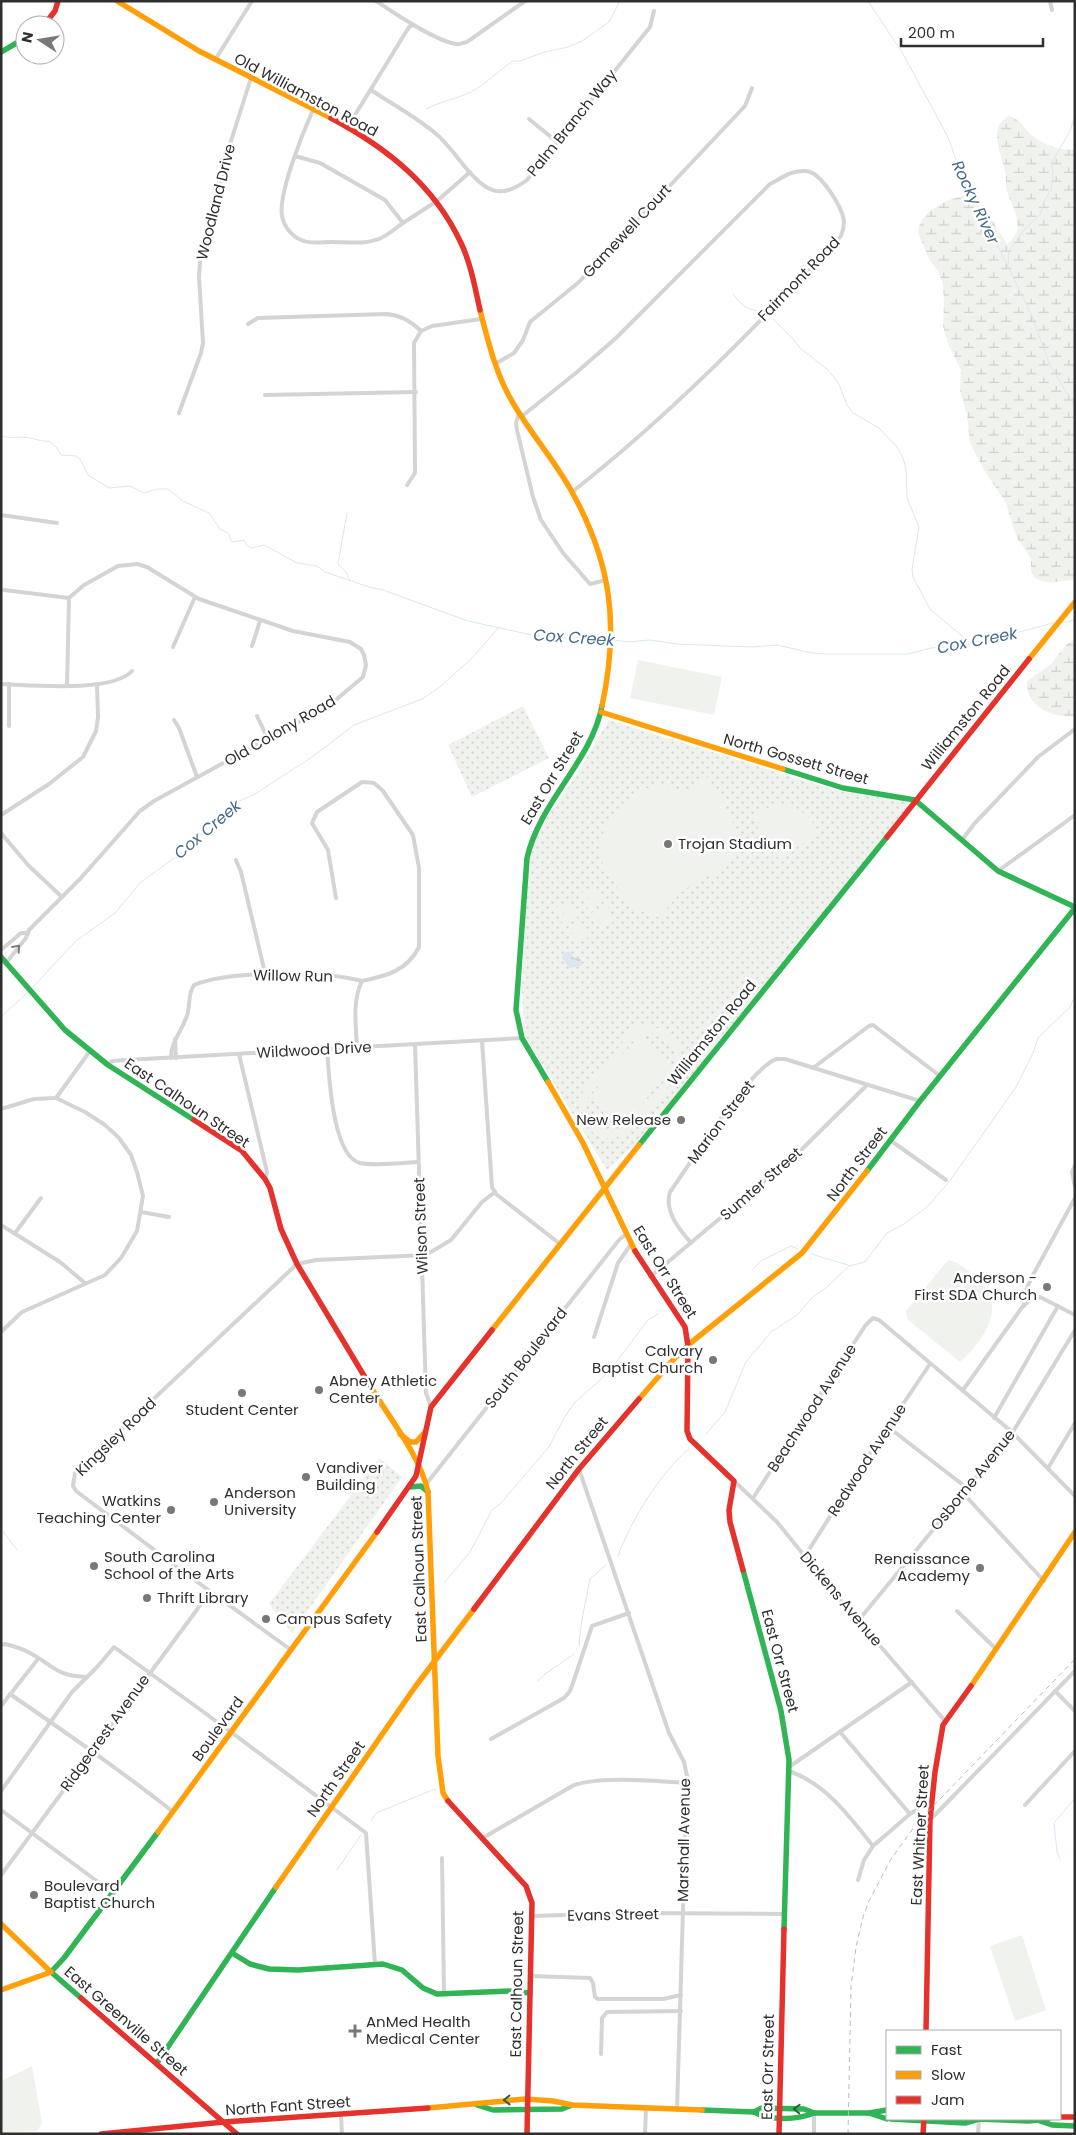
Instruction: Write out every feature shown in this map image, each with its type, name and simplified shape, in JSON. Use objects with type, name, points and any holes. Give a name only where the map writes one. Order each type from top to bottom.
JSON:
[{"type":"street","points":[[51,15],[58,1]]},
{"type":"street","name":"Old Williamston Road","points":[[117,1],[130,11],[216,60],[313,110],[394,157],[437,201],[461,243],[469,264],[481,319],[495,364],[520,415],[572,492],[599,551],[606,580],[612,622],[611,653],[601,712]]},
{"type":"street","points":[[216,60],[252,1]]},
{"type":"street","points":[[376,1],[413,25],[446,41],[457,44],[467,42],[523,2]]},
{"type":"street","points":[[1050,1],[1052,10]]},
{"type":"street","name":"Palm Branch Way","points":[[371,90],[436,134],[470,172],[488,188],[499,191],[514,189],[527,180],[650,27],[654,11]]},
{"type":"street","points":[[347,129],[409,27],[413,25]]},
{"type":"street","points":[[1,52],[15,44]]},
{"type":"street","name":"Woodland Drive","points":[[179,413],[203,343],[199,277],[200,262],[230,144],[250,78]]},
{"type":"street","name":"Gamewell Court","points":[[495,364],[514,353],[523,340],[530,322],[579,282],[745,106],[752,88]]},
{"type":"street","points":[[313,110],[299,142],[282,211],[287,228],[298,239],[308,242],[371,241],[382,238],[437,201],[470,172]]},
{"type":"street","points":[[529,119],[557,142]]},
{"type":"street","points":[[295,156],[320,163],[385,200],[403,223]]},
{"type":"street","name":"Fairmont Road","points":[[520,415],[577,372],[616,338],[770,184],[790,173],[808,171],[818,176],[844,219],[844,228],[841,236],[696,384],[655,422],[572,492]]},
{"type":"street","points":[[248,324],[258,318],[386,314],[413,322],[422,331]]},
{"type":"street","points":[[407,485],[415,473],[416,392],[414,343],[422,331],[432,326],[481,319]]},
{"type":"street","points":[[265,396],[416,392]]},
{"type":"street","points":[[520,415],[516,423],[517,430],[533,497],[544,526],[563,553],[590,584],[606,580]]},
{"type":"street","points":[[1,515],[57,523]]},
{"type":"street","name":"Old Colony Road","points":[[3,960],[140,810],[314,715],[343,695],[363,677],[366,665],[361,649],[350,642],[293,631],[260,621],[195,597],[147,567],[131,563],[118,566],[84,585],[69,598]]},
{"type":"street","points":[[4,590],[69,598],[67,686]]},
{"type":"street","points":[[173,647],[195,597]]},
{"type":"street","name":"Williamston Road","points":[[402,1498],[416,1476],[431,1407],[604,1187],[1075,602]]},
{"type":"street","points":[[252,646],[260,621]]},
{"type":"street","points":[[1,684],[97,685],[120,680],[132,671]]},
{"type":"street","points":[[9,684],[9,726]]},
{"type":"street","points":[[1,815],[49,784],[83,757],[96,730],[98,717],[97,685]]},
{"type":"street","name":"North Gossett Street","points":[[601,712],[843,788],[915,800]]},
{"type":"street","name":"East Orr Street","points":[[601,712],[587,747],[546,810],[531,840],[525,876],[516,1010],[522,1038],[583,1144],[631,1244],[650,1277],[683,1321],[687,1333],[688,1346],[687,1431],[690,1439],[734,1481],[729,1510],[730,1522],[781,1711],[789,1769],[779,2109],[780,2134]]},
{"type":"street","points":[[257,716],[268,739]]},
{"type":"street","points":[[174,720],[179,728],[197,778]]},
{"type":"street","points":[[962,840],[974,824],[1038,758],[1075,729]]},
{"type":"street","points":[[336,898],[331,857],[312,823],[313,819],[317,812],[341,794],[362,782],[374,783],[383,791],[413,835],[419,868],[419,947],[409,962],[395,972],[362,981],[356,1009],[357,1047]]},
{"type":"street","points":[[915,800],[998,871],[1075,907]]},
{"type":"street","points":[[998,871],[1075,814]]},
{"type":"street","points":[[1,833],[28,865],[62,897]]},
{"type":"street","points":[[236,860],[242,872],[265,973]]},
{"type":"street","name":"North Street","points":[[157,2063],[435,1658],[579,1469],[673,1360],[802,1253],[920,1101],[1075,907]]},
{"type":"street","name":"Old Colony Road","points":[[1,950],[21,933],[28,933]]},
{"type":"street","name":"East Calhoun Street","points":[[3,960],[65,1030],[90,1051],[108,1065],[242,1151],[265,1179],[270,1188],[281,1228],[297,1264],[419,1466],[427,1483],[438,1766],[442,1793],[450,1806],[526,1886],[532,1903],[527,2134]]},
{"type":"street","name":"Willow Run","points":[[171,1058],[171,1048],[187,1016],[190,993],[194,985],[204,981],[265,973],[348,978],[362,981]]},
{"type":"street","points":[[813,1068],[869,1026],[873,1025],[940,1076]]},
{"type":"street","name":"Wildwood Drive","points":[[108,1065],[112,1061],[522,1038]]},
{"type":"street","points":[[175,1039],[176,1058]]},
{"type":"street","points":[[482,1041],[492,1187],[495,1192],[560,1244]]},
{"type":"street","name":"Wilson Street","points":[[415,1044],[426,1394],[431,1407]]},
{"type":"street","points":[[327,1049],[330,1089],[344,1150],[351,1158],[360,1163],[418,1162]]},
{"type":"street","points":[[56,1098],[90,1051]]},
{"type":"street","points":[[240,1054],[267,1172],[265,1179]]},
{"type":"street","name":"Marion Street","points":[[691,1243],[672,1215],[668,1200],[670,1192],[730,1106],[759,1073],[777,1059],[785,1059],[920,1101]]},
{"type":"street","name":"Sumter Street","points":[[650,1277],[799,1152],[867,1085]]},
{"type":"street","points":[[1,1109],[34,1099],[56,1098],[85,1112],[105,1125],[119,1138],[131,1155],[138,1172],[143,1196],[137,1231],[121,1258],[105,1276],[85,1283],[22,1312],[2,1332]]},
{"type":"street","points":[[890,1140],[946,1180]]},
{"type":"street","points":[[1075,1165],[1072,1172],[1075,1187]]},
{"type":"street","points":[[297,1264],[316,1260],[426,1255],[451,1240],[482,1202],[495,1192]]},
{"type":"street","points":[[14,1233],[41,1198]]},
{"type":"street","points":[[1024,1306],[1026,1290],[1033,1275],[1075,1198]]},
{"type":"street","points":[[140,1212],[168,1217]]},
{"type":"street","points":[[1,1225],[60,1262],[85,1283]]},
{"type":"street","name":"South Boulevard","points":[[427,1483],[619,1240],[626,1234]]},
{"type":"street","points":[[594,1338],[618,1263],[631,1244]]},
{"type":"street","name":"Kingsley Road","points":[[291,1650],[210,1592],[76,1491],[73,1486],[73,1480],[75,1473],[297,1264]]},
{"type":"street","points":[[963,1390],[1024,1306],[1035,1297],[1040,1297],[1075,1315]]},
{"type":"street","points":[[994,1418],[1058,1306]]},
{"type":"street","name":"Beachwood Avenue","points":[[753,1498],[872,1318],[879,1320],[930,1364]]},
{"type":"street","name":"Osborne Avenue","points":[[858,1621],[1012,1432],[1037,1395],[1075,1330]]},
{"type":"street","points":[[930,1364],[1012,1432],[1075,1496]]},
{"type":"street","name":"Redwood Avenue","points":[[805,1556],[930,1364]]},
{"type":"street","points":[[1048,1468],[1075,1423]]},
{"type":"street","points":[[888,1427],[967,1488]]},
{"type":"street","points":[[400,1434],[410,1442],[416,1442],[425,1431]]},
{"type":"street","name":"Marshall Avenue","points":[[579,1469],[629,1613],[668,1734],[684,1762],[687,1783],[677,2110]]},
{"type":"street","name":"Dickens Avenue","points":[[734,1481],[777,1522],[858,1621],[945,1721]]},
{"type":"street","points":[[410,1487],[421,1486],[428,1492]]},
{"type":"street","points":[[963,1493],[1044,1580]]},
{"type":"street","name":"Boulevard","points":[[51,1972],[64,1958],[113,1893],[402,1498]]},
{"type":"street","name":"East Whitner Street","points":[[926,2030],[930,1820],[935,1772],[943,1725],[1044,1580],[1075,1532]]},
{"type":"street","name":"Ridgecrest Avenue","points":[[1,1876],[210,1592]]},
{"type":"street","points":[[957,1610],[996,1649]]},
{"type":"street","points":[[491,1739],[564,1698],[570,1691],[592,1626],[629,1613]]},
{"type":"street","points":[[1,1639],[8,1645]]},
{"type":"street","points":[[1,1645],[8,1645],[29,1652],[55,1671],[73,1677],[87,1677]]},
{"type":"street","points":[[1,1791],[72,1692],[114,1647],[232,1732],[366,1833],[375,1965]]},
{"type":"street","points":[[1,1706],[38,1658]]},
{"type":"street","points":[[930,1820],[1075,1671]]},
{"type":"street","points":[[873,1846],[840,1806],[825,1792],[789,1769],[912,1682]]},
{"type":"street","points":[[1055,1691],[1075,1711]]},
{"type":"street","points":[[10,1694],[72,1739],[93,1751],[172,1811]]},
{"type":"street","points":[[840,1732],[910,1814]]},
{"type":"street","points":[[1025,1805],[1075,1751]]},
{"type":"street","points":[[481,1838],[574,1785],[585,1782],[654,1781],[687,1783]]},
{"type":"street","points":[[858,1880],[864,1860],[873,1846],[910,1814],[921,1807],[932,1804]]},
{"type":"street","points":[[1,1810],[113,1893]]},
{"type":"street","points":[[442,1858],[444,1994]]},
{"type":"street","name":"Evans Street","points":[[532,1916],[785,1914]]},
{"type":"street","name":"East Greenville Street","points":[[1,1924],[51,1972],[237,2134]]},
{"type":"street","points":[[232,1953],[250,1964],[269,1969],[298,1970],[375,1965],[395,1966],[408,1972],[426,1991],[444,1994],[512,1992],[530,1994]]},
{"type":"street","points":[[1,1990],[51,1972]]},
{"type":"street","points":[[530,1976],[590,1978],[593,1983],[595,1997],[598,1999],[663,1999],[681,1996]]},
{"type":"street","points":[[601,2054],[602,2018],[607,2012],[681,2011]]},
{"type":"street","name":"North Fant Street","points":[[102,2134],[224,2122],[477,2105],[492,2101],[561,2101],[572,2105],[754,2112],[762,2116],[779,2117],[804,2117],[814,2113]]},
{"type":"street","name":"North Fant Street","points":[[477,2105],[493,2110],[562,2109],[572,2105]]},
{"type":"street","points":[[645,2134],[646,2108]]},
{"type":"street","name":"North Fant Street","points":[[754,2112],[762,2108],[804,2109],[814,2113],[869,2113],[886,2110]]},
{"type":"street","points":[[814,2113],[814,2134]]},
{"type":"street","name":"North Fant Street","points":[[869,2113],[886,2118]]},
{"type":"street","points":[[341,2115],[342,2134]]},
{"type":"street","points":[[1061,2117],[1075,2117]]},
{"type":"street","points":[[923,2134],[924,2120],[965,2123],[975,2120]]},
{"type":"street","points":[[978,2120],[978,2134]]},
{"type":"street","points":[[1009,2120],[1044,2120]]},
{"type":"street","points":[[1040,2121],[1052,2125],[1075,2126]]},
{"type":"green space","points":[[1009,116],[1020,122],[1033,136],[1042,142],[1053,147],[1075,149],[1075,580],[1044,582],[1034,577],[1031,571],[1031,559],[1017,538],[1005,501],[984,470],[970,443],[967,415],[960,391],[961,370],[948,344],[943,326],[943,284],[938,271],[929,259],[918,233],[924,217],[930,211],[946,201],[972,194],[976,195],[1007,244],[1013,238],[1017,232],[1017,218],[1006,189],[1005,169],[997,136],[998,128],[1002,121]]},
{"type":"green space","points":[[1075,639],[1075,716],[1050,713],[1036,704],[1028,690],[1027,681],[1051,664],[1066,645]]},
{"type":"green space","points":[[638,660],[722,677],[714,715],[630,698]]},
{"type":"green space","points":[[523,706],[549,758],[472,797],[448,745]]},
{"type":"green space","points":[[609,720],[838,791],[915,800],[649,1131],[607,1170],[524,1034],[522,987],[527,877],[534,836],[575,777]]},
{"type":"green space","name":"Trojan Stadium","points":[[708,777],[733,822],[736,846],[732,857],[723,867],[683,891],[660,918],[628,906],[599,857],[599,847],[607,825],[622,805],[641,791],[659,786],[685,791]]},
{"type":"green space","points":[[780,805],[799,810],[812,822],[818,834],[779,858],[775,856],[752,818],[762,809]]},
{"type":"green space","points":[[594,885],[598,892],[583,901],[579,894]]},
{"type":"green space","points":[[600,894],[604,901],[589,910],[585,903]]},
{"type":"green space","points":[[569,901],[573,907],[558,916],[554,909]]},
{"type":"green space","points":[[606,904],[610,911],[595,920],[591,913]]},
{"type":"green space","points":[[574,910],[578,917],[564,926],[560,919]]},
{"type":"green space","points":[[611,914],[615,921],[601,929],[597,923]]},
{"type":"green space","points":[[580,920],[584,926],[570,935],[566,929]]},
{"type":"green space","points":[[586,929],[590,936],[575,945],[571,938]]},
{"type":"green space","points":[[638,1023],[643,1026],[668,1031],[678,1041],[682,1064],[678,1073],[650,1111],[628,1133],[609,1138],[595,1134],[590,1130],[579,1106],[575,1102]],"holes":[[[646,1033],[653,1033],[674,1049],[675,1065],[670,1074],[628,1126],[614,1132],[606,1132],[594,1125],[587,1113],[586,1102],[633,1040]]]},
{"type":"green space","points":[[638,1037],[673,1065],[625,1126],[589,1098]]},
{"type":"green space","points":[[948,1260],[966,1268],[975,1276],[987,1288],[992,1300],[990,1320],[986,1330],[974,1348],[960,1362],[907,1319],[906,1311]]},
{"type":"green space","points":[[379,1458],[402,1477],[292,1633],[269,1604]]},
{"type":"green space","points":[[1022,1935],[1046,2010],[1015,2021],[990,1946]]},
{"type":"green space","points":[[32,2066],[42,2123],[37,2131],[1,2133],[1,2081]]},
{"type":"water","points":[[566,952],[570,952],[574,958],[580,959],[582,961],[581,966],[569,968],[562,958]]},
{"type":"waterway","points":[[426,109],[471,92],[513,61],[520,61],[582,41],[609,22],[620,1]]},
{"type":"waterway","name":"Rocky River","points":[[868,1],[903,54],[948,137],[963,179],[1032,316],[1049,363],[1075,407]]},
{"type":"waterway","points":[[1008,265],[1009,251],[1023,231],[1040,215],[1051,190],[1053,179],[1052,162],[1070,131],[1075,115]]},
{"type":"waterway","points":[[733,294],[745,307],[761,311]]},
{"type":"waterway","points":[[773,319],[801,349],[827,369],[838,382],[847,405],[853,413],[879,428],[897,447],[906,469],[907,498],[919,527],[912,569],[913,577],[930,609],[969,642]]},
{"type":"waterway","points":[[1,436],[26,437],[49,441],[57,448],[61,455],[76,456],[80,459],[88,475],[109,488],[130,486],[144,493],[158,489],[168,489],[183,501],[209,513],[220,529],[228,533],[232,542],[244,540],[247,546],[253,548],[264,545],[297,563],[317,566],[325,572],[383,590],[468,621],[541,637],[609,639]]},
{"type":"waterway","points":[[347,513],[338,564],[346,572],[350,581]]},
{"type":"waterway","name":"Cox Creek","points":[[1062,623],[1075,620]]},
{"type":"waterway","name":"Cox Creek","points":[[613,640],[629,642],[649,640],[677,644],[752,647],[777,645],[812,653],[827,654],[908,654],[931,648],[960,646],[1053,623]]},
{"type":"waterway","name":"Cox Creek","points":[[31,989],[76,941],[115,913],[140,883],[181,853],[237,802],[255,794],[312,757],[354,725],[422,699],[440,687],[472,658],[499,627]]},
{"type":"waterway","name":"Cox Creek","points":[[1,1017],[28,992]]},
{"type":"waterway","points":[[706,1434],[725,1412],[746,1362],[771,1332],[797,1315],[813,1297],[826,1288],[849,1266],[865,1262],[887,1233],[904,1224],[927,1207],[949,1182],[1016,1087],[1033,1053],[1038,1038],[1070,1007],[1075,996]]},
{"type":"waterway","points":[[753,1269],[761,1261],[791,1246],[798,1249]]},
{"type":"waterway","points":[[811,1254],[848,1265]]},
{"type":"waterway","points":[[444,1583],[470,1552],[492,1510],[500,1504],[549,1447],[564,1418],[575,1402],[608,1373],[648,1320],[658,1314]]},
{"type":"waterway","points":[[618,1556],[630,1527],[657,1484],[689,1449]]},
{"type":"waterway","points":[[1,1529],[17,1550]]},
{"type":"waterway","points":[[579,1646],[590,1579],[606,1565]]},
{"type":"waterway","points":[[538,1681],[574,1654]]},
{"type":"waterway","points":[[371,1821],[376,1813],[435,1789]]},
{"type":"waterway","points":[[1060,1859],[1057,1852],[1054,1823],[1075,1798]]},
{"type":"waterway","points":[[337,1870],[361,1835]]},
{"type":"railway","points":[[848,2134],[851,1987],[856,1947],[869,1901],[891,1859],[917,1823],[1075,1659]]},
{"type":"traffic: fast","points":[[1,52],[15,44]]},
{"type":"traffic: fast","points":[[548,1082],[522,1038],[516,1010],[527,858],[543,818],[587,745],[596,726],[602,706]]},
{"type":"traffic: fast","points":[[783,769],[843,788],[915,800],[998,871],[1075,907]]},
{"type":"traffic: fast","points":[[639,1145],[887,837]]},
{"type":"traffic: fast","points":[[867,1171],[920,1101],[1075,908]]},
{"type":"traffic: fast","points":[[1,957],[65,1030],[108,1065],[194,1120]]},
{"type":"traffic: fast","points":[[410,1487],[421,1486],[428,1492]]},
{"type":"traffic: fast","points":[[743,1570],[781,1711],[789,1760],[784,1929]]},
{"type":"traffic: fast","points":[[81,1998],[51,1972],[64,1958],[158,1832]]},
{"type":"traffic: fast","points":[[157,2063],[276,1887]]},
{"type":"traffic: fast","points":[[232,1953],[250,1964],[269,1969],[298,1970],[383,1964],[402,1970],[423,1988],[437,1994],[512,1991],[530,1993]]},
{"type":"traffic: fast","points":[[477,2105],[493,2110],[562,2109],[572,2105]]},
{"type":"traffic: fast","points":[[702,2110],[754,2112],[762,2108],[804,2109],[814,2113],[869,2113],[886,2110]]},
{"type":"traffic: fast","points":[[754,2112],[776,2118],[800,2117],[814,2113]]},
{"type":"traffic: fast","points":[[869,2113],[886,2119]]},
{"type":"traffic: fast","points":[[910,2120],[965,2123],[976,2120]]},
{"type":"traffic: fast","points":[[1003,2120],[1038,2120]]},
{"type":"traffic: fast","points":[[1040,2121],[1052,2125],[1075,2126]]},
{"type":"traffic: slow","points":[[117,1],[199,51],[331,118]]},
{"type":"traffic: slow","points":[[480,310],[493,358],[507,392],[572,492],[596,545],[604,570],[611,622],[610,649],[602,706]]},
{"type":"traffic: slow","points":[[1029,659],[1075,602]]},
{"type":"traffic: slow","points":[[601,712],[783,769]]},
{"type":"traffic: slow","points":[[548,1082],[583,1143],[635,1251]]},
{"type":"traffic: slow","points":[[492,1330],[639,1145]]},
{"type":"traffic: slow","points":[[639,1399],[673,1360],[693,1341],[802,1253],[867,1171]]},
{"type":"traffic: slow","points":[[369,1384],[411,1451],[424,1478],[428,1492],[438,1756],[443,1793],[448,1801]]},
{"type":"traffic: slow","points":[[400,1434],[410,1442],[416,1442],[425,1432]]},
{"type":"traffic: slow","points":[[158,1832],[377,1532]]},
{"type":"traffic: slow","points":[[971,1686],[1075,1532]]},
{"type":"traffic: slow","points":[[276,1887],[415,1687],[474,1609]]},
{"type":"traffic: slow","points":[[1,1924],[51,1972],[1,1990]]},
{"type":"traffic: slow","points":[[428,2108],[525,2099],[553,2101],[572,2105],[702,2110]]},
{"type":"traffic: jam","points":[[52,15],[58,1]]},
{"type":"traffic: jam","points":[[331,118],[390,155],[423,186],[437,203],[461,243],[472,276],[480,310]]},
{"type":"traffic: jam","points":[[887,837],[1029,659]]},
{"type":"traffic: jam","points":[[194,1120],[242,1151],[265,1179],[270,1188],[281,1229],[297,1264],[369,1384]]},
{"type":"traffic: jam","points":[[635,1251],[685,1327],[688,1346],[687,1431],[690,1439],[734,1481],[729,1510],[730,1522],[743,1570]]},
{"type":"traffic: jam","points":[[377,1532],[416,1476],[431,1407],[492,1330]]},
{"type":"traffic: jam","points":[[474,1609],[579,1469],[639,1399]]},
{"type":"traffic: jam","points":[[926,2030],[930,1820],[935,1772],[943,1725],[971,1686]]},
{"type":"traffic: jam","points":[[448,1801],[526,1886],[532,1903],[527,2134]]},
{"type":"traffic: jam","points":[[779,2134],[784,1929]]},
{"type":"traffic: jam","points":[[81,1998],[237,2134]]},
{"type":"traffic: jam","points":[[101,2134],[224,2122],[428,2108]]},
{"type":"traffic: jam","points":[[1061,2117],[1075,2117]]},
{"type":"traffic: jam","points":[[923,2134],[924,2120]]},
{"type":"place","name":"Trojan Stadium","points":[[668,844]]},
{"type":"place","name":"New Release","points":[[681,1120]]},
{"type":"place","name":"Anderson - First SDA Church","points":[[1047,1287]]},
{"type":"place","name":"Calvary Baptist Church","points":[[713,1360]]},
{"type":"place","name":"Abney Athletic Center","points":[[319,1390]]},
{"type":"place","name":"Student Center","points":[[242,1393]]},
{"type":"place","name":"Vandiver Building","points":[[306,1477]]},
{"type":"place","name":"Anderson University","points":[[214,1502]]},
{"type":"place","name":"Watkins Teaching Center","points":[[171,1510]]},
{"type":"place","name":"South Carolina School of the Arts","points":[[94,1566]]},
{"type":"place","name":"Renaissance Academy","points":[[980,1568]]},
{"type":"place","name":"Thrift Library","points":[[147,1598]]},
{"type":"place","name":"Campus Safety","points":[[266,1619]]},
{"type":"place","name":"Boulevard Baptist Church","points":[[34,1895]]},
{"type":"place","name":"AnMed Health Medical Center","points":[[355,2031]]}]
